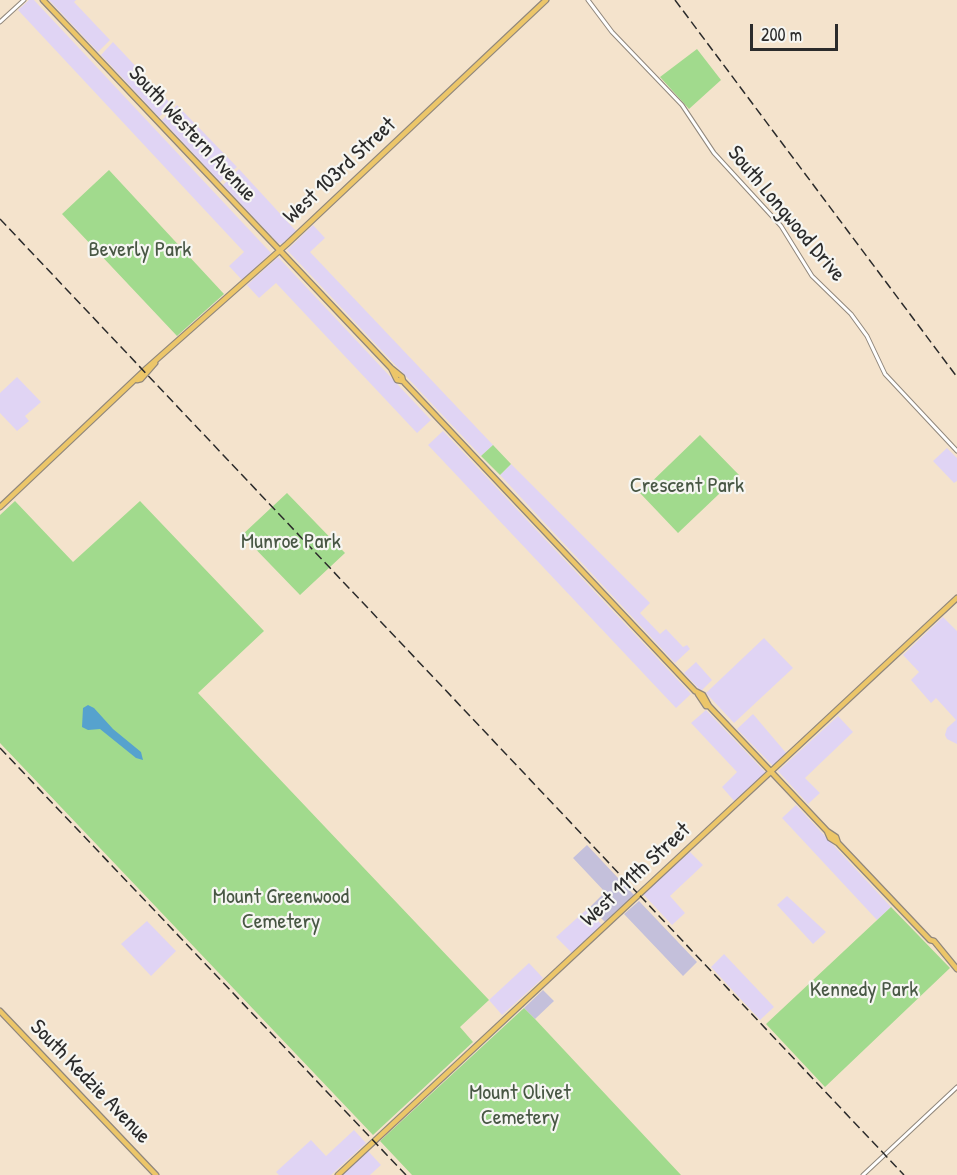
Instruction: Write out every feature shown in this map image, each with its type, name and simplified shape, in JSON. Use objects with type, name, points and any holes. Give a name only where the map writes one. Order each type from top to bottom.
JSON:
[{"type":"main road","name":"South Western Avenue","points":[[43,0],[279,251],[402,377],[403,381],[698,694],[703,695],[709,706],[827,831],[836,837],[838,843],[930,940],[934,941],[938,949],[957,969]]},
{"type":"main road","name":"West 103rd Street","points":[[0,507],[279,251],[546,0]]},
{"type":"main road","name":"West 111th Street","points":[[338,1175],[957,598]]},
{"type":"main road","name":"South Kedzie Avenue","points":[[0,1011],[156,1175]]},
{"type":"street","points":[[0,22],[24,0]]},
{"type":"street","name":"South Longwood Drive","points":[[588,0],[614,34],[682,105],[714,153],[781,226],[812,276],[851,314],[867,336],[885,374],[957,451]]},
{"type":"street","points":[[862,1175],[957,1087]]},
{"type":"shaded area","points":[[29,0],[34,0],[271,253],[242,280],[229,266],[244,252],[18,10]]},
{"type":"shaded area","points":[[49,0],[76,0],[74,2],[110,40],[98,52]]},
{"type":"shaded area","points":[[113,42],[172,105],[159,117],[101,55]]},
{"type":"shaded area","points":[[177,105],[237,167],[220,182],[162,120]]},
{"type":"shaded area","points":[[239,169],[296,231],[282,244],[278,243],[223,185]]},
{"type":"shaded area","points":[[313,225],[325,238],[310,252],[493,445],[481,456],[287,250]]},
{"type":"shaded area","points":[[278,257],[431,420],[417,433],[276,283],[259,298],[247,285]]},
{"type":"shaded area","points":[[17,377],[41,402],[25,416],[29,421],[17,431],[0,413],[0,393]]},
{"type":"shaded area","points":[[443,431],[691,694],[676,708],[428,445]]},
{"type":"shaded area","points":[[947,448],[957,458],[957,481],[954,483],[933,461]]},
{"type":"shaded area","points":[[511,464],[650,603],[640,613],[660,634],[666,629],[683,647],[687,645],[690,649],[675,663],[500,475]]},
{"type":"shaded area","points":[[943,617],[957,631],[957,744],[947,739],[945,735],[947,728],[956,720],[936,698],[931,703],[911,680],[919,672],[903,655]]},
{"type":"shaded area","points":[[764,638],[793,668],[734,723],[706,693]]},
{"type":"shaded area","points":[[696,662],[712,680],[701,691],[684,673]]},
{"type":"shaded area","points":[[706,710],[766,773],[735,802],[722,787],[737,772],[691,723]]},
{"type":"shaded area","points":[[753,714],[787,754],[773,766],[737,729]]},
{"type":"shaded area","points":[[838,716],[853,732],[805,778],[820,793],[808,804],[778,771]]},
{"type":"shaded area","points":[[796,805],[891,907],[877,920],[782,818]]},
{"type":"shaded area","points":[[587,845],[634,895],[605,922],[590,907],[605,892],[573,858]]},
{"type":"shaded area","points":[[690,852],[703,865],[670,896],[685,913],[672,925],[643,894]]},
{"type":"shaded area","points":[[787,896],[826,932],[813,944],[777,905]]},
{"type":"shaded area","points":[[639,901],[697,962],[683,976],[624,914]]},
{"type":"shaded area","points":[[587,909],[602,925],[572,953],[556,937]]},
{"type":"shaded area","points":[[147,921],[176,951],[151,976],[121,944]]},
{"type":"shaded area","points":[[724,954],[774,1007],[760,1020],[711,967]]},
{"type":"shaded area","points":[[529,963],[543,978],[502,1015],[489,1000]]},
{"type":"shaded area","points":[[543,990],[554,1001],[535,1019],[524,1008]]},
{"type":"shaded area","points":[[354,1130],[366,1143],[331,1175],[279,1175],[276,1172],[311,1140],[326,1156]]},
{"type":"shaded area","points":[[368,1151],[381,1165],[370,1175],[342,1175]]},
{"type":"green space","points":[[697,49],[721,80],[689,109],[660,77]]},
{"type":"green space","name":"Beverly Park","points":[[109,170],[224,294],[177,336],[62,214]]},
{"type":"green space","name":"Crescent Park","points":[[700,435],[739,475],[678,533],[640,493]]},
{"type":"green space","points":[[493,445],[511,464],[500,475],[481,456]]},
{"type":"green space","name":"Munroe Park","points":[[287,493],[345,553],[300,595],[242,535]]},
{"type":"green space","name":"Mount Greenwood Cemetery","points":[[15,501],[73,562],[140,501],[264,631],[198,693],[489,1000],[460,1027],[473,1042],[373,1135],[0,743],[0,515]]},
{"type":"green space","name":"Kennedy Park","points":[[891,907],[950,968],[825,1087],[766,1024]]},
{"type":"green space","name":"Mount Olivet Cemetery","points":[[524,1008],[681,1175],[412,1175],[380,1141]]},
{"type":"water","points":[[88,705],[141,752],[143,760],[136,758],[100,729],[88,730],[82,727],[83,708]]},
{"type":"railway","points":[[675,0],[957,377]]},
{"type":"railway","points":[[0,219],[904,1175]]},
{"type":"railway","points":[[0,748],[406,1175]]}]
